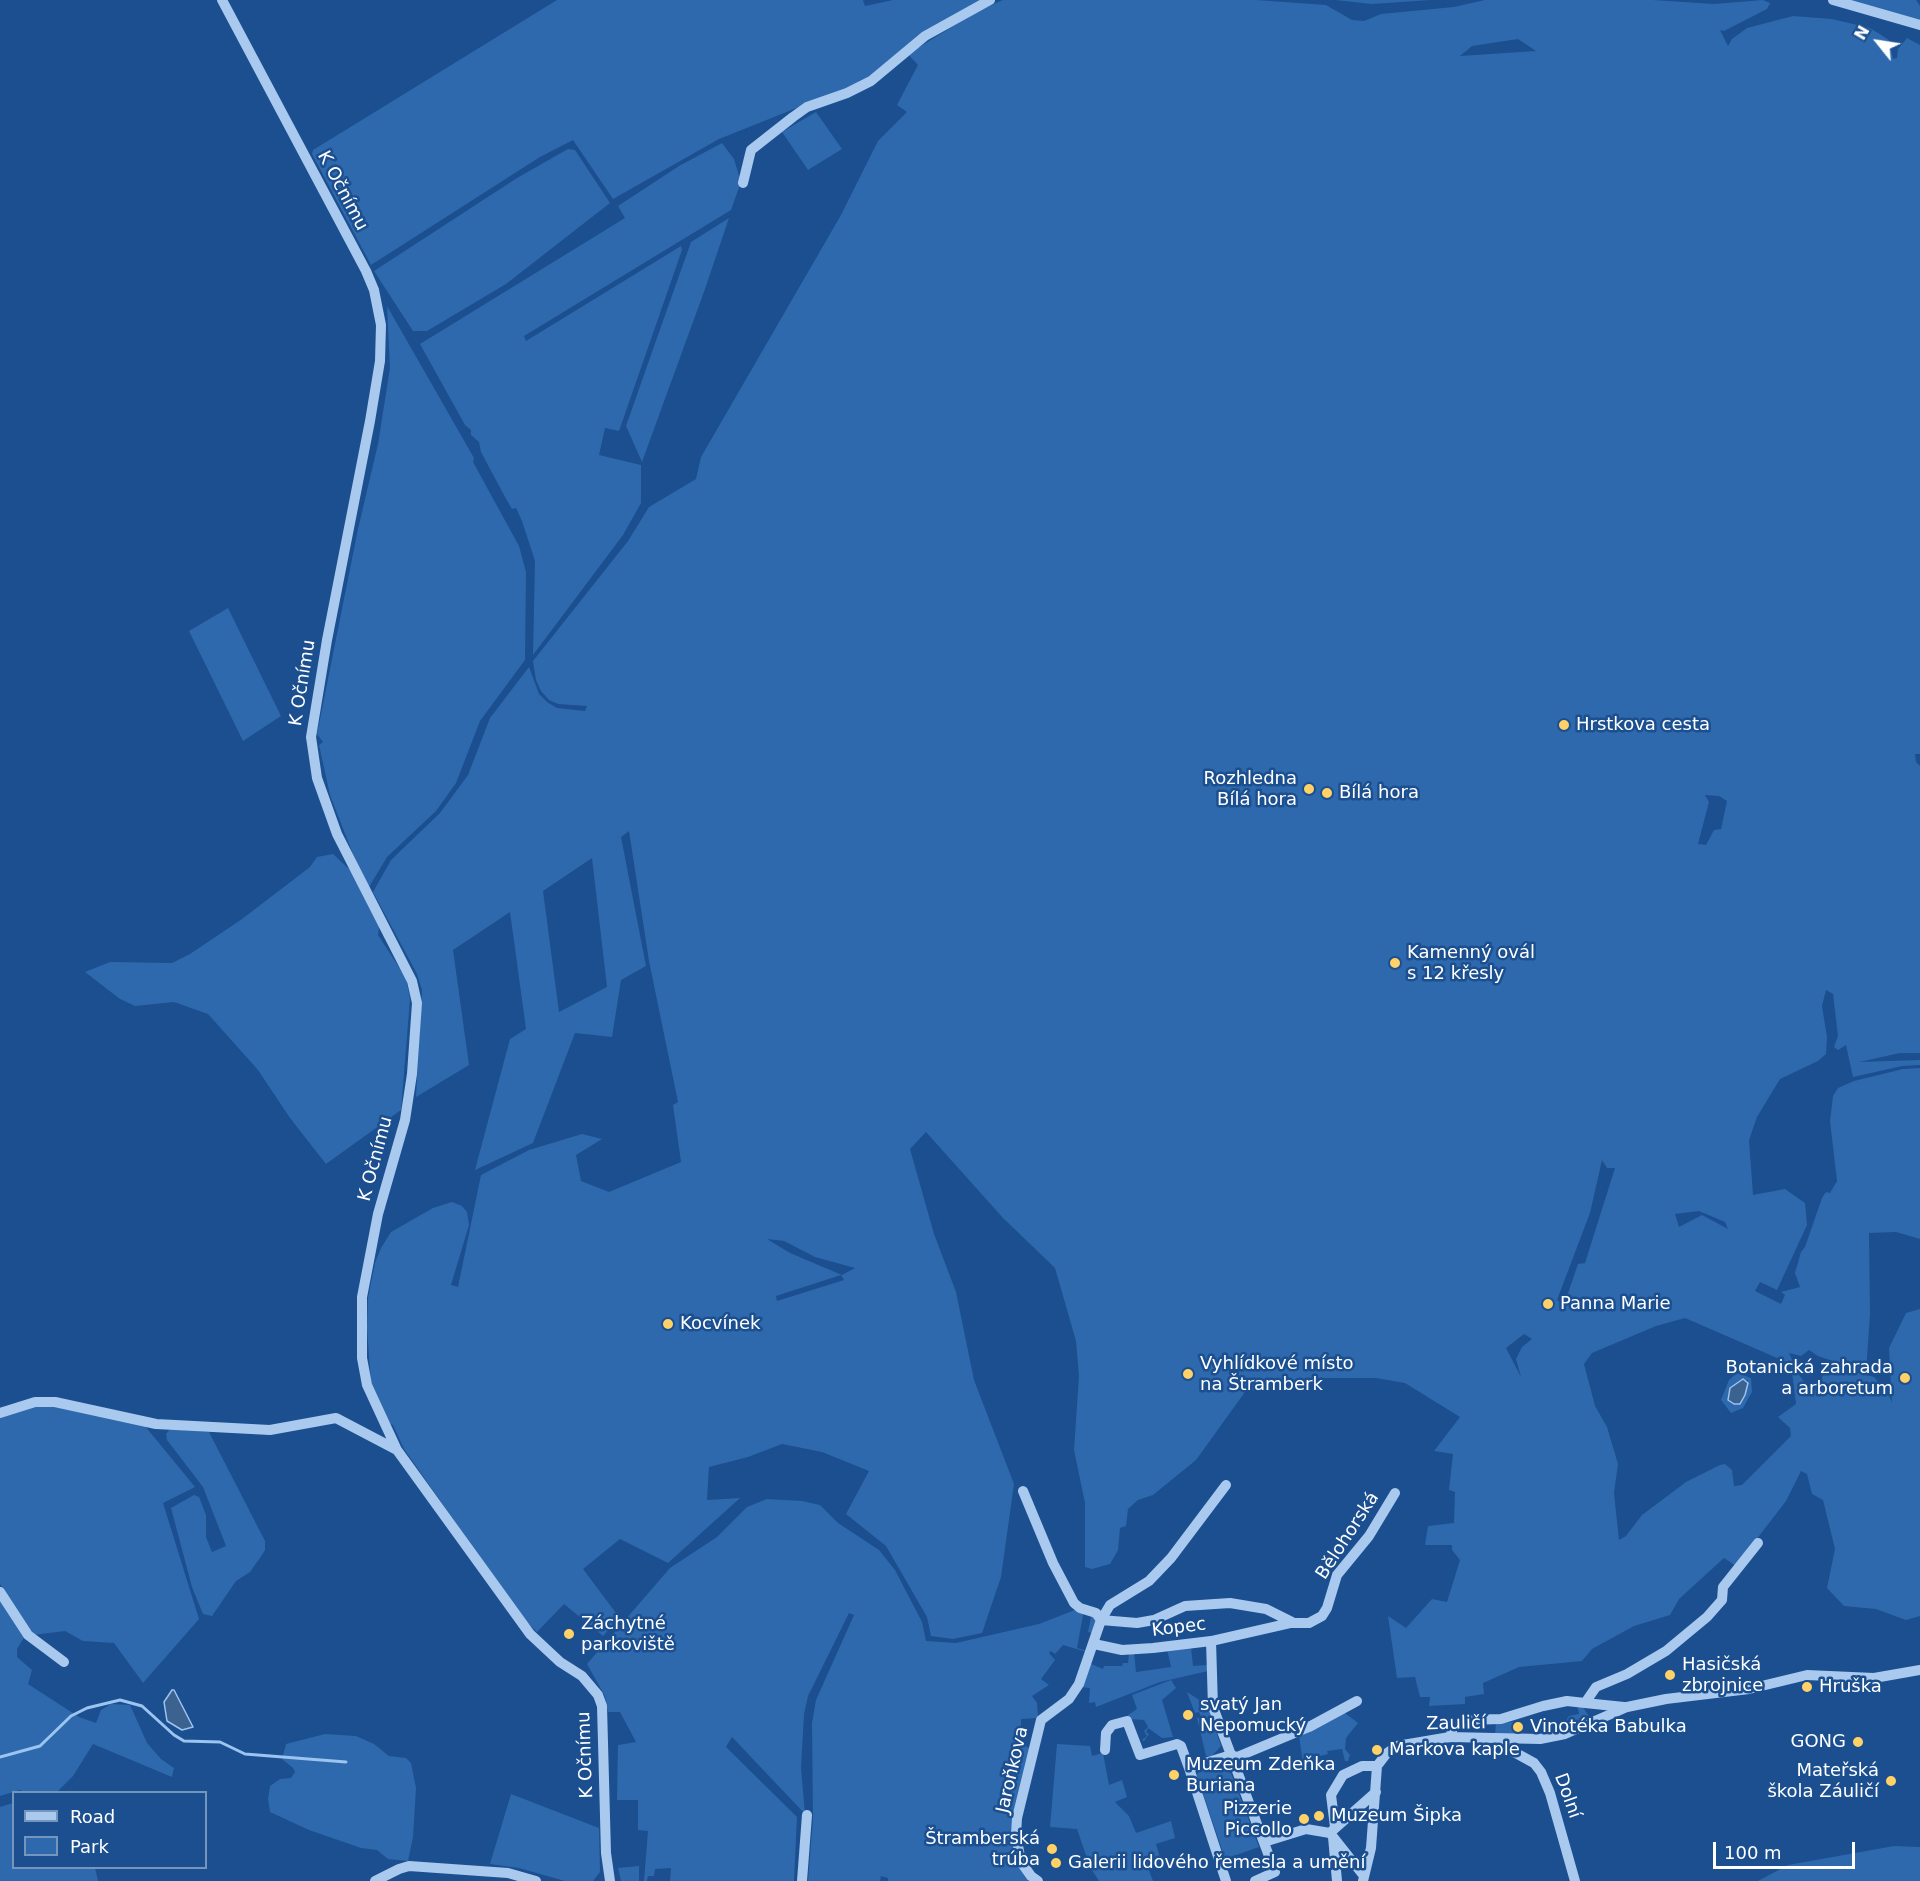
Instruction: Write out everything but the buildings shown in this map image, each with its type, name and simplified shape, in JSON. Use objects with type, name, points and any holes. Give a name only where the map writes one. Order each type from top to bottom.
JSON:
[{"type":"street","name":"K Očnímu","points":[[222,0],[366,271],[374,290],[380,318],[380,361],[323,660],[311,737],[317,778],[337,834],[412,981],[417,1003],[413,1072],[405,1120],[378,1214],[360,1316],[362,1358],[367,1385],[397,1450],[530,1634],[560,1662],[582,1676],[598,1695],[602,1706],[606,1853],[610,1881]]},
{"type":"street","points":[[743,183],[751,150],[793,117],[807,107],[847,93],[871,81],[925,36],[990,0]]},
{"type":"street","points":[[1833,0],[1920,25]]},
{"type":"street","name":"K Očnímu","points":[[0,1413],[35,1402],[55,1402],[156,1424],[270,1430],[336,1418],[397,1450]]},
{"type":"street","points":[[1094,1644],[1101,1620],[1110,1605],[1149,1581],[1171,1558],[1226,1485]]},
{"type":"street","name":"Kopec","points":[[1023,1491],[1053,1563],[1074,1603],[1080,1608],[1096,1613],[1101,1620],[1137,1623],[1154,1620],[1185,1606],[1230,1603],[1266,1609],[1292,1622]]},
{"type":"street","name":"Bělohorská","points":[[1309,1623],[1322,1616],[1327,1608],[1337,1575],[1369,1536],[1395,1493]]},
{"type":"street","points":[[1585,1703],[1596,1687],[1627,1674],[1666,1651],[1707,1617],[1722,1600],[1723,1587],[1758,1543]]},
{"type":"street","points":[[0,1592],[28,1635],[64,1662]]},
{"type":"street","name":"Kopec","points":[[1094,1644],[1122,1650],[1211,1641],[1292,1622],[1309,1623]]},
{"type":"street","points":[[1211,1641],[1214,1707],[1275,1872],[1255,1881]]},
{"type":"street","name":"Jaroňkova","points":[[1038,1881],[1031,1876],[1021,1862],[1016,1835],[1017,1818],[1041,1720],[1069,1699],[1083,1675],[1094,1644]]},
{"type":"street","name":"Zauličí","points":[[1377,1766],[1387,1753],[1398,1746],[1450,1737],[1502,1740],[1540,1739],[1565,1734],[1627,1707],[1666,1699],[1749,1689],[1807,1675],[1875,1678],[1920,1670]]},
{"type":"street","points":[[1190,1768],[1231,1755],[1237,1757],[1309,1726],[1357,1701]]},
{"type":"street","points":[[1450,1737],[1453,1728],[1464,1720],[1500,1719],[1567,1701],[1627,1707]]},
{"type":"street","points":[[1105,1750],[1106,1733],[1112,1725],[1127,1720],[1140,1755],[1177,1744],[1181,1746],[1226,1881]]},
{"type":"street","name":"Dolní","points":[[1502,1740],[1503,1746],[1534,1763],[1541,1772],[1550,1792],[1575,1881]]},
{"type":"street","points":[[1337,1881],[1331,1795],[1343,1775],[1362,1766],[1377,1766],[1371,1848],[1363,1879]]},
{"type":"street","points":[[1264,1842],[1306,1829],[1333,1832],[1376,1792]]},
{"type":"street","points":[[802,1881],[807,1815]]},
{"type":"street","points":[[1333,1832],[1363,1879]]},
{"type":"street","points":[[375,1881],[410,1866],[508,1873],[537,1881]]},
{"type":"green space","points":[[557,0],[863,0],[865,6],[893,0],[983,0],[864,81],[719,139],[613,199],[573,140],[540,157],[371,265],[312,154],[313,150]]},
{"type":"green space","points":[[1003,0],[1256,0],[1326,5],[1352,20],[1364,21],[1381,14],[1454,7],[1485,0],[1653,0],[1714,4],[1763,0],[1770,3],[1767,9],[1724,31],[1720,30],[1728,46],[1732,39],[1747,28],[1793,16],[1832,19],[1870,28],[1889,40],[1893,59],[1897,58],[1898,49],[1907,38],[1920,45],[1920,754],[1915,754],[1916,762],[1920,766],[1920,1053],[1900,1053],[1859,1062],[1920,1060],[1920,1065],[1902,1066],[1853,1077],[1846,1045],[1838,1050],[1834,1047],[1838,1036],[1833,994],[1826,990],[1822,1006],[1827,1037],[1826,1054],[1818,1061],[1780,1079],[1757,1117],[1749,1140],[1753,1195],[1785,1189],[1805,1203],[1807,1225],[1777,1290],[1760,1282],[1755,1291],[1781,1304],[1785,1295],[1781,1292],[1800,1287],[1795,1273],[1801,1252],[1805,1247],[1822,1198],[1826,1192],[1830,1193],[1837,1181],[1830,1121],[1833,1096],[1838,1088],[1854,1081],[1903,1069],[1920,1068],[1920,1239],[1896,1232],[1869,1233],[1870,1314],[1866,1372],[1818,1356],[1809,1350],[1801,1356],[1789,1353],[1799,1375],[1813,1393],[1829,1365],[1874,1377],[1889,1395],[1892,1403],[1889,1348],[1906,1313],[1920,1309],[1920,1616],[1906,1620],[1876,1609],[1844,1606],[1827,1588],[1835,1549],[1823,1500],[1812,1494],[1807,1474],[1801,1471],[1786,1501],[1736,1566],[1724,1558],[1679,1599],[1670,1615],[1634,1626],[1592,1649],[1582,1661],[1519,1667],[1483,1683],[1484,1694],[1465,1697],[1465,1704],[1429,1706],[1430,1697],[1420,1697],[1415,1677],[1397,1678],[1388,1616],[1406,1628],[1432,1599],[1447,1602],[1460,1560],[1452,1550],[1452,1545],[1425,1545],[1428,1526],[1454,1523],[1455,1492],[1449,1490],[1453,1454],[1434,1451],[1460,1417],[1405,1383],[1376,1378],[1320,1378],[1245,1392],[1196,1460],[1153,1495],[1138,1500],[1128,1509],[1126,1526],[1120,1528],[1118,1550],[1110,1564],[1092,1569],[1085,1567],[1085,1503],[1074,1450],[1079,1376],[1076,1341],[1055,1268],[1003,1218],[926,1132],[910,1149],[934,1234],[956,1292],[974,1380],[1014,1484],[1001,1577],[982,1633],[953,1639],[931,1636],[927,1617],[886,1546],[846,1514],[869,1471],[822,1452],[782,1444],[748,1457],[709,1467],[707,1500],[740,1498],[668,1563],[620,1539],[583,1569],[616,1613],[613,1625],[603,1636],[564,1604],[537,1632],[526,1621],[496,1580],[404,1449],[371,1383],[367,1328],[368,1298],[375,1263],[391,1232],[433,1208],[452,1202],[462,1206],[467,1212],[469,1225],[451,1285],[458,1287],[481,1175],[529,1150],[582,1134],[602,1139],[576,1155],[581,1181],[609,1192],[681,1162],[673,1105],[678,1102],[649,961],[629,831],[621,837],[646,966],[621,980],[612,1037],[575,1033],[533,1143],[475,1170],[510,1039],[526,1029],[510,912],[453,950],[469,1065],[416,1097],[422,990],[417,974],[373,892],[391,860],[440,813],[468,775],[490,718],[529,667],[539,694],[547,702],[557,708],[585,711],[587,706],[558,704],[549,700],[541,691],[536,680],[533,661],[628,541],[649,507],[696,479],[701,457],[841,215],[878,141],[907,112],[897,105],[918,65],[908,54],[978,11]],"holes":[[[1518,39],[1536,51],[1460,56],[1472,46]],[[1705,795],[1719,796],[1727,801],[1721,829],[1714,830],[1706,845],[1698,844],[1709,802]],[[592,858],[607,987],[559,1012],[543,891]],[[1602,1160],[1607,1168],[1615,1168],[1585,1263],[1578,1264],[1564,1305],[1557,1300],[1590,1213]],[[1699,1211],[1725,1222],[1728,1229],[1702,1215],[1679,1227],[1675,1214]],[[767,1239],[784,1241],[815,1257],[855,1268],[842,1275],[790,1253]],[[841,1275],[844,1280],[777,1301],[776,1296]],[[1685,1318],[1791,1364],[1796,1404],[1778,1417],[1790,1428],[1791,1436],[1742,1485],[1734,1486],[1732,1470],[1725,1464],[1720,1465],[1686,1482],[1642,1515],[1626,1536],[1619,1540],[1614,1493],[1618,1464],[1607,1427],[1595,1406],[1584,1364],[1592,1353],[1656,1326]],[[1524,1334],[1532,1339],[1522,1347],[1516,1359],[1521,1377],[1506,1348]]]},
{"type":"green space","points":[[1335,0],[1431,0],[1372,4]]},
{"type":"green space","points":[[1847,0],[1916,0],[1920,6],[1920,22]]},
{"type":"green space","points":[[816,112],[842,149],[808,170],[782,132]]},
{"type":"green space","points":[[722,143],[734,159],[741,182],[731,210],[524,336],[526,341],[681,246],[682,250],[619,431],[605,428],[599,455],[641,465],[641,503],[623,535],[533,655],[535,561],[522,521],[516,508],[512,509],[505,497],[481,452],[479,442],[471,435],[471,430],[465,425],[420,344],[625,218],[618,206],[679,166]]},
{"type":"green space","points":[[568,149],[575,150],[610,203],[506,284],[427,331],[413,331],[374,271],[517,178]]},
{"type":"green space","points":[[729,218],[642,462],[626,426],[691,242]]},
{"type":"green space","points":[[387,306],[474,458],[473,462],[519,546],[526,572],[525,660],[480,721],[456,783],[436,811],[387,857],[369,887],[356,862],[330,795],[319,745],[323,742],[317,734],[358,529],[378,444],[390,368]]},
{"type":"green space","points":[[228,608],[281,716],[243,741],[189,631]]},
{"type":"green space","points":[[333,854],[350,870],[379,927],[378,935],[406,978],[410,999],[401,1110],[326,1164],[290,1118],[258,1070],[208,1014],[174,1002],[135,1006],[120,999],[85,972],[110,962],[172,963],[190,954],[242,919],[310,867],[317,857]]},
{"type":"green space","points":[[1737,1373],[1751,1378],[1752,1392],[1743,1408],[1731,1413],[1721,1400],[1729,1380]],"holes":[[[1748,1380],[1745,1395],[1737,1405],[1728,1400],[1730,1388]]]},
{"type":"green space","points":[[50,1404],[145,1426],[195,1487],[163,1503],[199,1619],[143,1683],[114,1643],[83,1641],[65,1631],[25,1636],[17,1649],[17,1657],[32,1670],[28,1684],[79,1717],[96,1723],[101,1710],[111,1704],[130,1705],[147,1743],[161,1759],[174,1768],[172,1777],[93,1744],[73,1776],[58,1791],[20,1790],[0,1796],[0,1591],[3,1589],[0,1584],[0,1418],[29,1406]]},
{"type":"green space","points":[[170,1429],[209,1432],[265,1541],[265,1550],[260,1558],[250,1572],[236,1581],[212,1616],[203,1614],[192,1587],[171,1508],[194,1495],[199,1497],[206,1515],[206,1537],[212,1552],[226,1546],[203,1487],[167,1440],[166,1434]]},
{"type":"green space","points":[[767,1499],[802,1501],[820,1505],[838,1523],[879,1550],[895,1570],[922,1622],[926,1641],[956,1643],[1039,1624],[1080,1608],[1084,1610],[1077,1648],[1087,1651],[1092,1633],[1088,1632],[1092,1612],[1099,1617],[1090,1653],[1063,1645],[1055,1654],[1051,1651],[1049,1653],[1055,1660],[1041,1679],[1049,1685],[1032,1696],[1037,1703],[1038,1718],[1021,1719],[1021,1743],[1032,1750],[1013,1821],[1029,1881],[888,1881],[888,1878],[881,1876],[880,1881],[808,1881],[813,1819],[812,1723],[816,1700],[854,1615],[849,1613],[808,1696],[804,1714],[801,1768],[805,1814],[732,1737],[726,1747],[797,1817],[794,1881],[670,1881],[671,1868],[655,1869],[654,1876],[648,1876],[647,1881],[644,1881],[648,1831],[638,1830],[638,1800],[617,1800],[618,1745],[636,1742],[620,1712],[608,1712],[605,1696],[587,1664],[670,1568],[717,1537],[747,1507]]},
{"type":"green space","points":[[1191,1647],[1193,1666],[1207,1665],[1208,1671],[1160,1682],[1096,1707],[1095,1702],[1089,1703],[1090,1688],[1079,1687],[1089,1663],[1103,1669],[1104,1666],[1122,1666],[1123,1663],[1128,1663],[1129,1653],[1134,1652],[1136,1672],[1171,1667],[1167,1649]]},
{"type":"green space","points":[[1171,1680],[1176,1688],[1162,1700],[1173,1737],[1162,1738],[1148,1728],[1146,1732],[1149,1734],[1144,1741],[1142,1740],[1147,1736],[1144,1731],[1148,1727],[1144,1720],[1128,1719],[1128,1715],[1137,1709],[1132,1695]]},
{"type":"green space","points":[[1187,1692],[1207,1705],[1221,1746],[1211,1757],[1206,1756],[1197,1718],[1201,1717],[1199,1712],[1195,1713]]},
{"type":"green space","points":[[1577,1704],[1583,1707],[1590,1718],[1569,1727],[1567,1719],[1569,1716],[1579,1714]]},
{"type":"green space","points":[[1345,1713],[1358,1723],[1346,1738],[1345,1749],[1350,1755],[1348,1761],[1345,1761],[1342,1749],[1327,1751],[1328,1754],[1316,1757],[1317,1771],[1304,1772],[1299,1735]]},
{"type":"green space","points":[[1513,1722],[1514,1735],[1495,1734],[1496,1723]]},
{"type":"green space","points":[[325,1734],[356,1736],[374,1744],[389,1756],[406,1758],[411,1763],[416,1788],[413,1837],[408,1861],[388,1859],[377,1850],[361,1848],[309,1830],[270,1812],[268,1799],[270,1786],[280,1779],[291,1778],[295,1772],[282,1759],[286,1744]]},
{"type":"green space","points":[[1057,1744],[1090,1746],[1092,1756],[1103,1753],[1109,1785],[1122,1780],[1127,1797],[1115,1802],[1129,1816],[1136,1833],[1171,1821],[1175,1838],[1156,1844],[1161,1861],[1147,1865],[1153,1881],[1099,1881],[1090,1867],[1077,1829],[1050,1827]]},
{"type":"green space","points":[[1212,1766],[1223,1767],[1231,1773],[1259,1847],[1225,1859],[1197,1775],[1199,1770]]},
{"type":"green space","points":[[511,1794],[599,1828],[600,1872],[593,1881],[565,1881],[519,1868],[490,1864]]},
{"type":"green space","points":[[12,1803],[12,1869],[95,1869],[98,1881],[0,1881],[0,1807]]},
{"type":"green space","points":[[1894,1846],[1920,1847],[1920,1881],[1758,1881],[1788,1865]]},
{"type":"green space","points":[[639,1866],[639,1881],[621,1881],[618,1868]]},
{"type":"shaded area","points":[[1743,1379],[1748,1383],[1745,1395],[1740,1404],[1734,1404],[1728,1400],[1730,1388]]},
{"type":"shaded area","points":[[172,1690],[193,1727],[182,1730],[167,1721],[164,1702]]},
{"type":"waterway","points":[[0,1757],[40,1746],[71,1716],[87,1708],[120,1700],[142,1706],[184,1741],[220,1742],[245,1754],[346,1762]]},
{"type":"place","name":"Hrstkova cesta","points":[[1564,725]]},
{"type":"place","name":"Rozhledna Bílá hora","points":[[1309,789]]},
{"type":"place","name":"Bílá hora","points":[[1327,793]]},
{"type":"place","name":"Kamenný ovál s 12 křesly","points":[[1395,963]]},
{"type":"place","name":"Panna Marie","points":[[1548,1304]]},
{"type":"place","name":"Kocvínek","points":[[668,1324]]},
{"type":"place","name":"Vyhlídkové místo na Štramberk","points":[[1188,1374]]},
{"type":"place","name":"Botanická zahrada a arboretum","points":[[1905,1378]]},
{"type":"place","name":"Záchytné parkoviště","points":[[569,1634]]},
{"type":"place","name":"Hasičská zbrojnice","points":[[1670,1675]]},
{"type":"place","name":"Hruška","points":[[1807,1687]]},
{"type":"place","name":"svatý Jan Nepomucký","points":[[1188,1715]]},
{"type":"place","name":"Vinotéka Babulka","points":[[1518,1727]]},
{"type":"place","name":"GONG","points":[[1858,1742]]},
{"type":"place","name":"Markova kaple","points":[[1377,1750]]},
{"type":"place","name":"Muzeum Zdeňka Buriana","points":[[1174,1775]]},
{"type":"place","name":"Mateřská škola Záuličí","points":[[1891,1781]]},
{"type":"place","name":"Muzeum Šipka","points":[[1319,1816]]},
{"type":"place","name":"Pizzerie Piccollo","points":[[1304,1819]]},
{"type":"place","name":"Štramberská trúba","points":[[1052,1849]]},
{"type":"place","name":"Galerii lidového řemesla a umění","points":[[1056,1863]]}]
